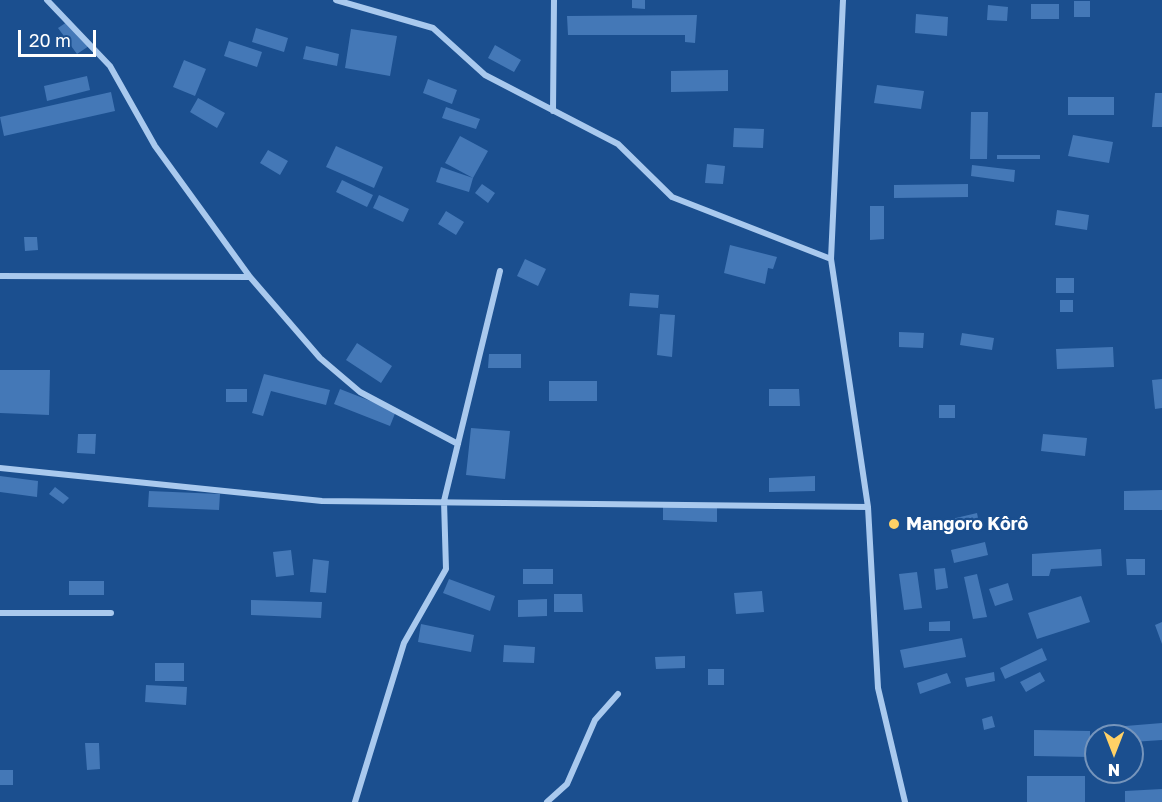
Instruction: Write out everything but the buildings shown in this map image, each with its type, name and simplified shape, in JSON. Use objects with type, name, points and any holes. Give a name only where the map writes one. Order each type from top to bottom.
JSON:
[{"type":"street","points":[[47,0],[110,66],[155,146],[250,277],[320,357],[360,392],[458,444]]},
{"type":"street","points":[[336,0],[433,28],[485,75],[618,144],[672,197],[831,259]]},
{"type":"street","points":[[554,0],[554,111]]},
{"type":"street","points":[[843,0],[831,259],[868,507],[878,688],[905,802]]},
{"type":"street","points":[[355,802],[404,643],[446,569],[444,501],[500,271]]},
{"type":"street","points":[[0,276],[250,277]]},
{"type":"street","points":[[0,468],[322,501],[868,507]]},
{"type":"street","points":[[0,613],[111,613]]},
{"type":"street","points":[[547,802],[567,784],[595,720],[618,694]]},
{"type":"place","name":"Mangoro Kôrô","points":[[894,524]]}]
